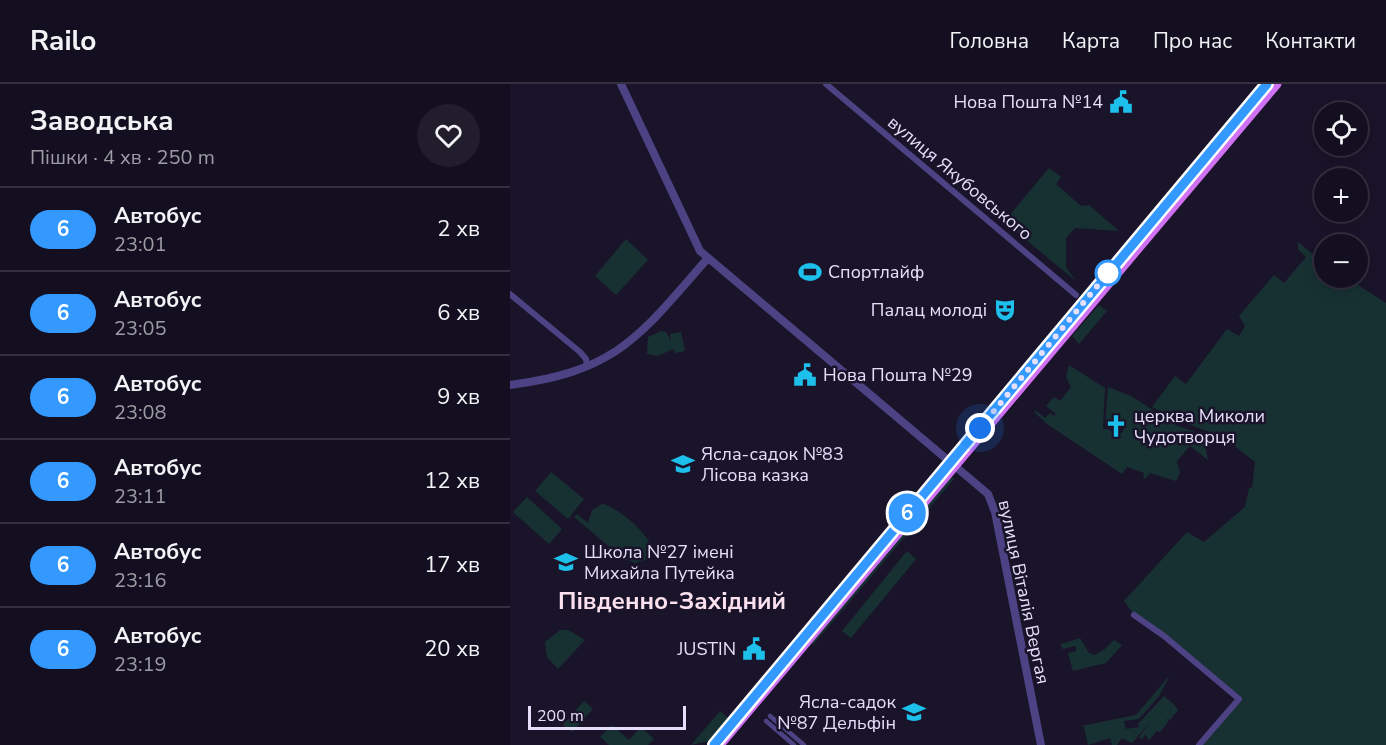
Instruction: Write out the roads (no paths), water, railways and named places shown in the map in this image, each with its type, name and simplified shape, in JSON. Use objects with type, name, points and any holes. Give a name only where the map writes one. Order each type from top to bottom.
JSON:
[{"type":"main road","points":[[720,745],[1267,84]]},
{"type":"main road","points":[[714,745],[1277,84]]},
{"type":"street","name":"вулиця Віталія Вергая","points":[[621,84],[697,246],[708,258],[985,490],[994,507],[1041,745]]},
{"type":"street","name":"вулиця Якубовського","points":[[826,84],[1076,295]]},
{"type":"street","points":[[510,385],[555,378],[617,353],[644,332],[708,258]]},
{"type":"street","points":[[510,294],[580,352],[586,359],[587,367]]},
{"type":"street","points":[[1134,615],[1164,636],[1239,699],[1199,745]]},
{"type":"street","points":[[794,745],[768,719],[804,745]]},
{"type":"place","name":"Нова Пошта №14","points":[[1121,102]]},
{"type":"place","name":"Спортлайф","points":[[810,272]]},
{"type":"place","name":"Палац молоді","points":[[1005,310]]},
{"type":"place","name":"Нова Пошта №29","points":[[805,375]]},
{"type":"place","name":"церква Миколи Чудотворця","points":[[1116,426]]},
{"type":"place","name":"Ясла-садок №83 Лісова казка","points":[[683,464]]},
{"type":"place","name":"Школа №27 імені Михайла Путейка","points":[[566,562]]},
{"type":"place","name":"JUSTIN","points":[[754,649]]},
{"type":"place","name":"Ясла-садок №87 Дельфін","points":[[914,712]]},
{"type":"district","name":"Південно-Західний","points":[[672,601]]}]
